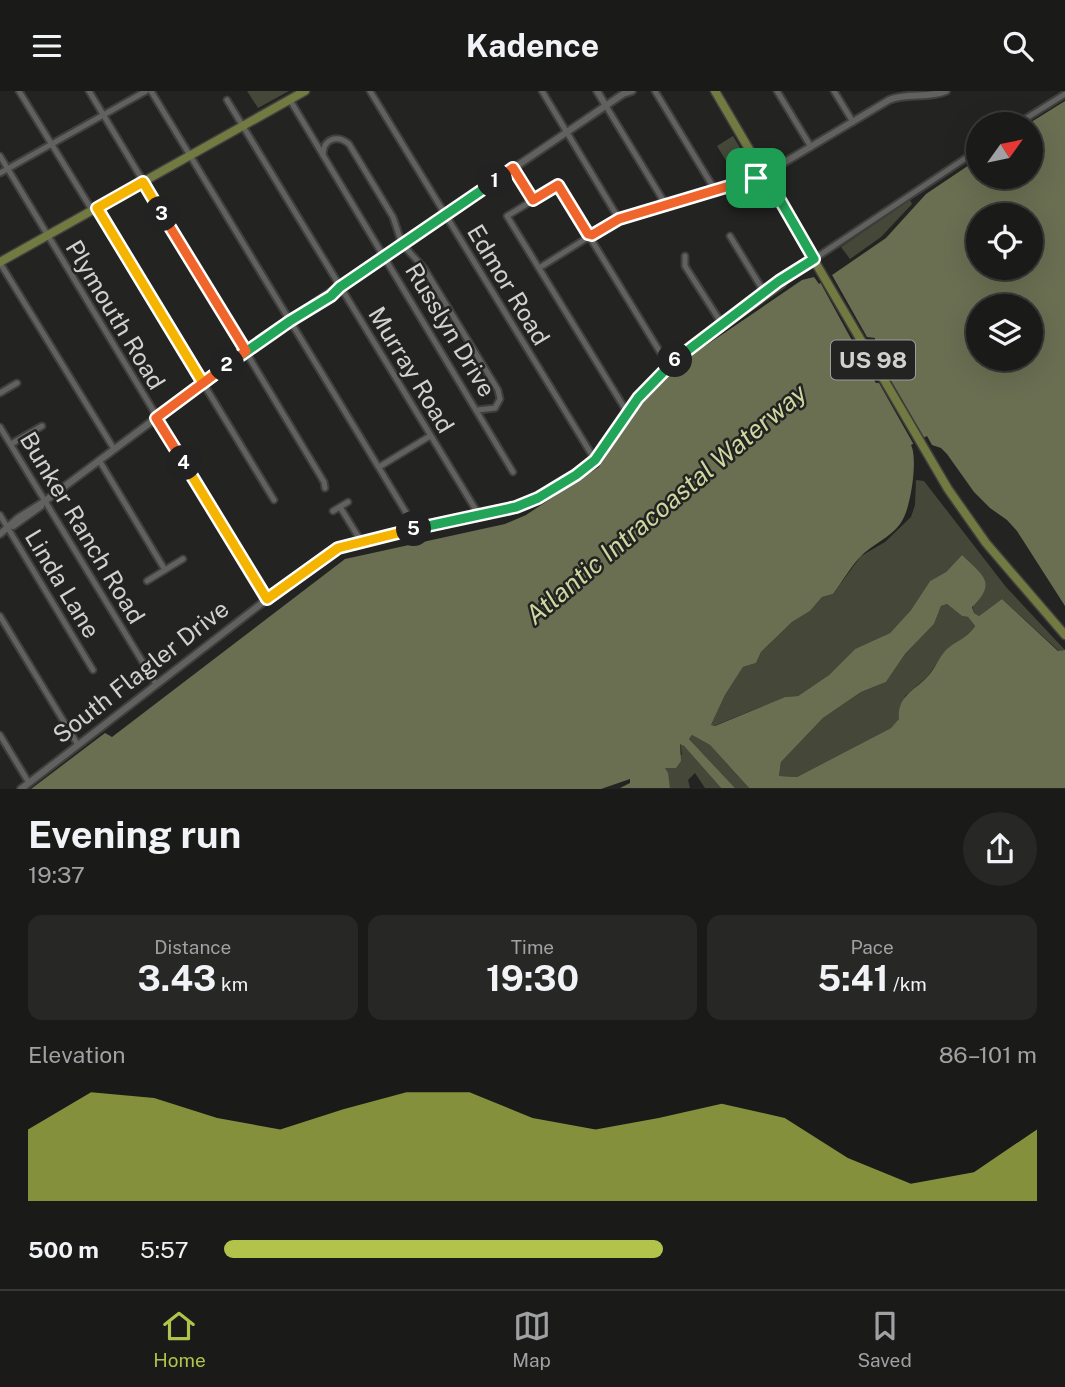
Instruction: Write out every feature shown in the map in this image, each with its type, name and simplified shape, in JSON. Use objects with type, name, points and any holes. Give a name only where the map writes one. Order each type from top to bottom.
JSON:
[{"type":"main road","points":[[1,259],[306,91]]},
{"type":"main road","name":"US 98","points":[[715,91],[944,483],[979,533],[1065,635]]},
{"type":"street","points":[[19,91],[274,500]]},
{"type":"street","points":[[89,91],[324,482],[325,488]]},
{"type":"street","points":[[0,173],[149,91],[416,529]]},
{"type":"street","name":"Edmor Road","points":[[370,91],[595,460]]},
{"type":"street","points":[[542,91],[619,219]]},
{"type":"street","points":[[597,91],[666,205]]},
{"type":"street","points":[[0,534],[246,351],[331,296],[340,287],[624,92],[632,91]]},
{"type":"street","points":[[655,91],[715,190]]},
{"type":"street","points":[[777,91],[811,147]]},
{"type":"street","points":[[834,91],[853,122]]},
{"type":"street","points":[[539,268],[619,219],[765,174],[896,94],[926,96],[946,91]]},
{"type":"street","points":[[1034,112],[1060,94]]},
{"type":"street","name":"Murray Road","points":[[226,100],[479,515]]},
{"type":"street","name":"Russlyn Drive","points":[[290,100],[513,472]]},
{"type":"street","points":[[323,155],[324,146],[331,139],[347,142],[393,217],[402,244],[424,268],[498,390],[500,399],[495,408],[478,411]]},
{"type":"street","name":"Plymouth Road","points":[[0,156],[267,599]]},
{"type":"street","name":"South Flagler Drive","points":[[21,789],[327,553],[361,541],[516,507],[538,498],[582,472],[595,460],[648,385],[668,365],[764,292],[966,159]]},
{"type":"street","points":[[513,168],[533,200]]},
{"type":"street","points":[[627,412],[507,216],[558,185],[668,365]]},
{"type":"street","points":[[730,236],[764,292]]},
{"type":"street","points":[[685,256],[685,266],[722,324]]},
{"type":"street","points":[[1,259],[114,449]]},
{"type":"street","points":[[0,393],[17,383]]},
{"type":"street","points":[[11,444],[42,426]]},
{"type":"street","name":"Bunker Ranch Road","points":[[0,427],[156,684]]},
{"type":"street","points":[[379,467],[430,436]]},
{"type":"street","points":[[99,460],[165,570]]},
{"type":"street","points":[[333,511],[348,502]]},
{"type":"street","points":[[340,507],[361,541]]},
{"type":"street","name":"Linda Lane","points":[[0,515],[93,670]]},
{"type":"street","points":[[147,580],[183,559]]},
{"type":"street","points":[[0,616],[78,745]]},
{"type":"street","points":[[0,736],[29,783]]},
{"type":"shaded area","points":[[247,91],[289,91],[258,108]]},
{"type":"shaded area","points":[[733,136],[754,171],[736,177],[717,146]]},
{"type":"shaded area","points":[[910,200],[912,204],[881,237],[850,259],[841,247]]},
{"type":"shaded area","points":[[793,277],[785,288],[675,365],[764,296]]},
{"type":"shaded area","points":[[916,480],[924,481],[1006,587],[1065,650],[1059,651],[1002,599],[979,616],[974,613],[962,555],[946,572],[930,581],[911,610],[890,633],[855,649],[829,675],[798,696],[785,697],[711,725],[725,695],[743,667],[756,663],[761,652],[792,622],[810,611],[822,597],[833,594],[861,556],[885,542],[911,517],[915,505]]},
{"type":"shaded area","points":[[947,604],[962,616],[968,617],[975,626],[967,638],[946,650],[928,676],[905,696],[900,719],[891,728],[797,777],[779,776],[781,762],[823,718],[861,692],[886,682],[905,654],[934,624],[941,606]]},
{"type":"shaded area","points":[[692,735],[710,745],[749,788],[735,788],[689,739]]},
{"type":"shaded area","points":[[680,743],[721,788],[705,788],[695,773],[688,780],[690,788],[670,788],[665,768],[671,766],[682,754]]},
{"type":"water","name":"Atlantic Intracoastal Waterway","points":[[1065,101],[1065,606],[1017,531],[974,492],[947,454],[932,445],[927,436],[911,445],[914,461],[913,482],[909,503],[899,525],[862,555],[833,594],[822,597],[810,611],[792,622],[761,652],[756,663],[743,667],[725,695],[711,725],[715,726],[785,697],[798,696],[829,675],[855,649],[890,633],[911,610],[930,581],[946,572],[962,555],[981,574],[986,585],[972,607],[974,613],[979,616],[1002,599],[1058,651],[1065,650],[1065,788],[749,788],[710,745],[692,735],[689,739],[735,788],[721,788],[680,744],[681,761],[676,768],[665,768],[670,788],[620,788],[630,783],[630,779],[601,789],[31,789],[105,733],[112,737],[345,559],[505,524],[526,515],[599,467],[636,410],[666,376],[689,357],[802,280],[814,277],[819,284],[886,238],[926,194],[966,167],[966,189],[1043,189],[1043,115]],"holes":[[[947,604],[962,616],[968,617],[975,626],[968,635],[945,651],[929,675],[904,698],[899,719],[891,728],[797,777],[779,776],[781,762],[823,718],[861,692],[886,682],[905,654],[934,624],[941,606]]]},
{"type":"pier","points":[[832,275],[867,337],[875,338],[871,345],[885,369],[893,369],[889,377],[925,439],[914,445],[879,383],[872,377],[874,375],[861,351],[858,352],[820,282]]},
{"type":"route","points":[[756,178],[619,219],[592,235],[588,234],[558,185],[533,200],[513,168],[340,287],[331,296],[267,336],[203,383],[97,208],[143,182],[246,351],[203,383],[156,418],[267,599],[327,553],[338,548],[516,507],[547,494],[589,466],[602,452],[648,385],[668,365],[779,281],[814,259],[765,174],[756,178]]}]
